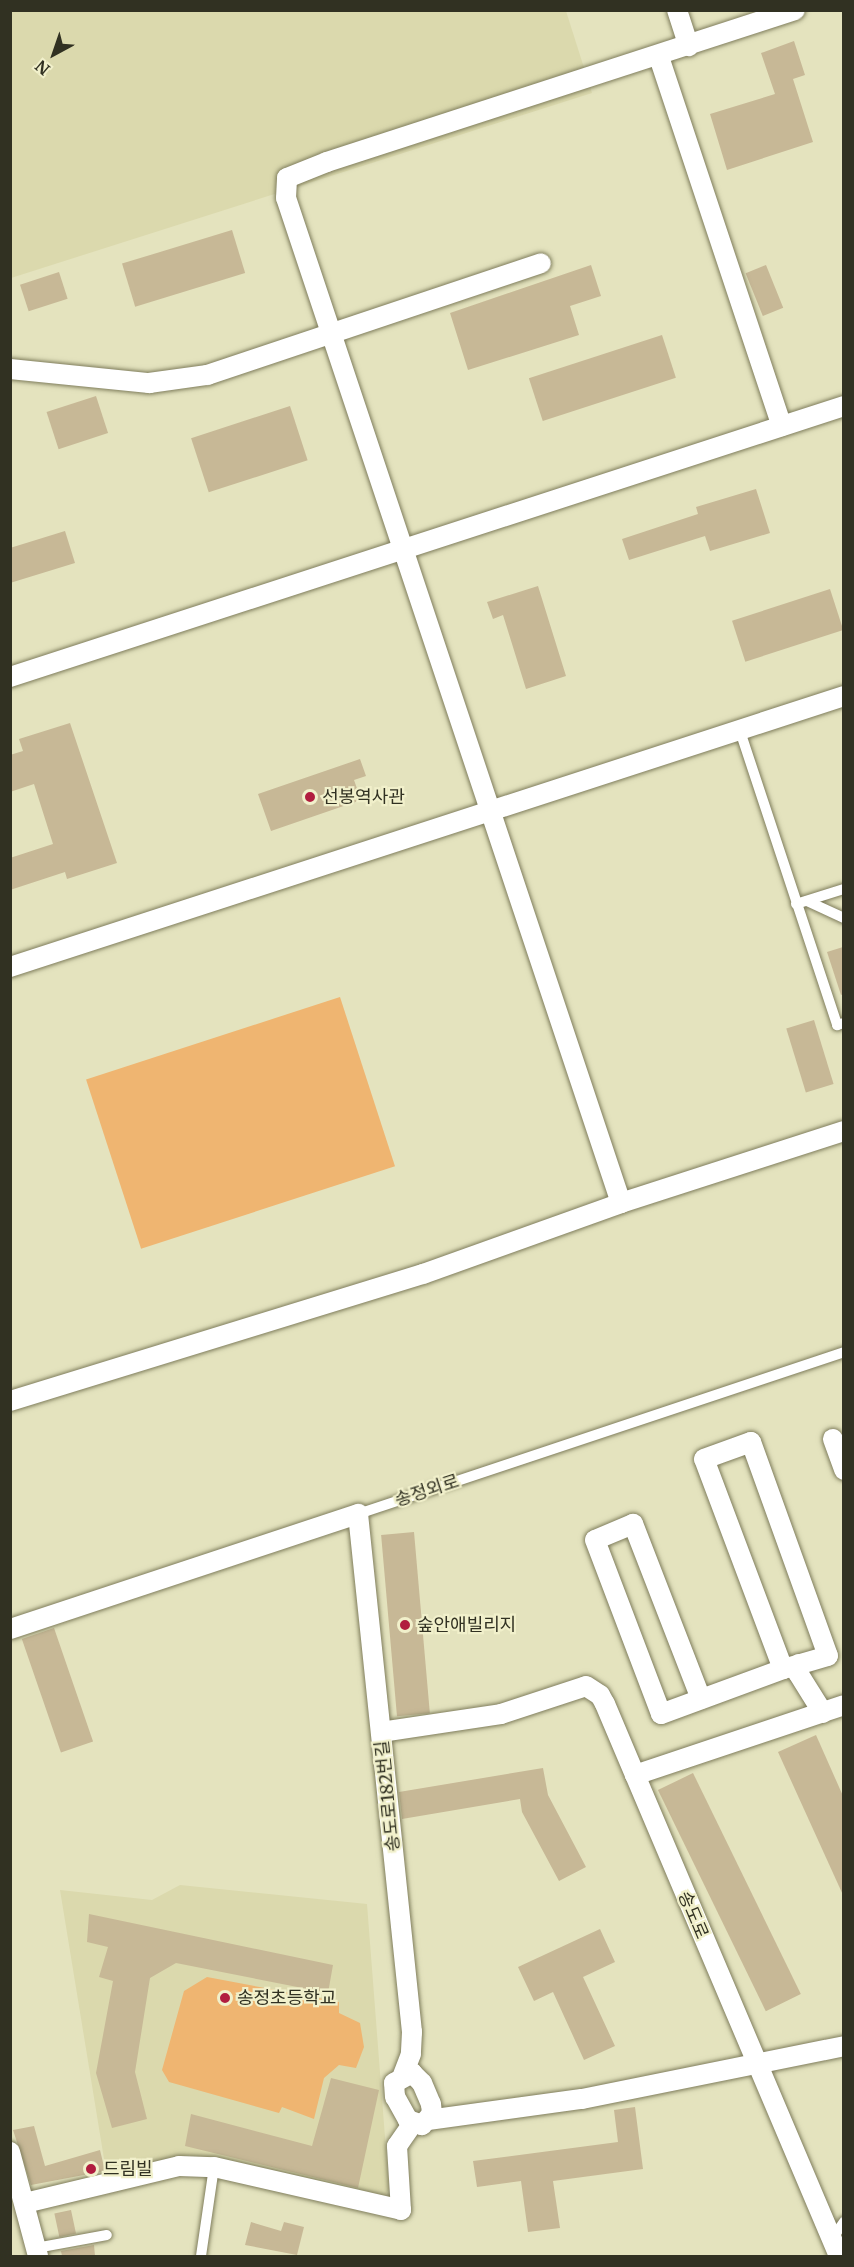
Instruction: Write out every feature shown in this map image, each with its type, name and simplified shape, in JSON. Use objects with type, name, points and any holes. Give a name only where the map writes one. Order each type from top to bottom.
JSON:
[{"type":"street","points":[[677,10],[689,46]]},
{"type":"street","points":[[621,1203],[488,813],[286,198],[287,178],[327,162],[659,57],[795,10]]},
{"type":"street","points":[[659,57],[782,426]]},
{"type":"street","points":[[10,369],[149,383],[207,375],[541,263]]},
{"type":"street","points":[[10,677],[843,406]]},
{"type":"street","points":[[10,967],[843,696]]},
{"type":"street","points":[[10,1401],[423,1274],[621,1203],[843,1131]]},
{"type":"street","points":[[833,1440],[843,1470]]},
{"type":"street","points":[[701,1699],[633,1524],[595,1540],[661,1714],[791,1667],[828,1656],[751,1442],[704,1459],[791,1667],[798,1673],[823,1713]]},
{"type":"street","name":"송정외로","points":[[10,1629],[358,1514]]},
{"type":"street","name":"송도로182번길","points":[[358,1514],[412,2032],[411,2054],[403,2075],[394,2083],[395,2097],[421,2122]]},
{"type":"street","name":"송도로","points":[[381,1732],[501,1714],[586,1686],[600,1695],[835,2248]]},
{"type":"street","points":[[635,1775],[843,1706]]},
{"type":"street","points":[[421,2122],[582,2099],[756,2066],[843,2046]]},
{"type":"street","points":[[24,2204],[179,2166],[214,2167],[400,2211],[397,2146],[421,2122],[431,2104],[422,2082],[412,2073],[403,2075]]},
{"type":"street","points":[[10,2152],[37,2252]]},
{"type":"lane","points":[[740,731],[801,903],[837,1025],[843,1023]]},
{"type":"lane","points":[[801,903],[843,889]]},
{"type":"lane","points":[[801,903],[843,918]]},
{"type":"lane","name":"송정외로","points":[[358,1514],[843,1352]]},
{"type":"lane","points":[[201,2256],[214,2167]]},
{"type":"lane","points":[[835,2248],[843,2222]]},
{"type":"lane","points":[[37,2252],[107,2235]]},
{"type":"shaded area","points":[[11,11],[566,11],[592,93],[11,278]]},
{"type":"shaded area","points":[[340,997],[395,1166],[141,1249],[86,1080]]},
{"type":"shaded area","name":"송정초등학교","points":[[180,1885],[367,1904],[389,2189],[383,2198],[189,2155],[106,2171],[60,1890],[152,1900]]},
{"type":"shaded area","points":[[207,1977],[339,2002],[339,2013],[360,2023],[364,2047],[356,2068],[339,2065],[324,2078],[314,2119],[282,2107],[279,2113],[169,2082],[162,2070],[184,1991]]},
{"type":"building","points":[[794,41],[805,75],[793,79],[813,142],[727,170],[710,114],[775,94],[761,53]]},
{"type":"building","points":[[232,230],[245,273],[135,307],[122,264]]},
{"type":"building","points":[[591,265],[601,296],[570,306],[579,335],[468,370],[450,313]]},
{"type":"building","points":[[766,265],[783,308],[763,316],[746,273]]},
{"type":"building","points":[[59,272],[68,299],[29,311],[20,285]]},
{"type":"building","points":[[662,335],[676,378],[543,421],[529,378]]},
{"type":"building","points":[[96,396],[108,433],[59,449],[47,412]]},
{"type":"building","points":[[290,406],[308,460],[209,492],[191,438]]},
{"type":"building","points":[[756,489],[770,533],[710,551],[705,536],[629,560],[622,539],[698,514],[696,507]]},
{"type":"building","points":[[65,531],[75,563],[10,583],[10,548]]},
{"type":"building","points":[[538,586],[566,676],[526,689],[503,615],[493,619],[487,602]]},
{"type":"building","points":[[830,589],[843,630],[745,662],[732,621]]},
{"type":"building","points":[[70,723],[117,863],[67,879],[65,872],[10,890],[10,858],[53,844],[34,784],[10,792],[10,755],[23,751],[19,739]]},
{"type":"building","name":"선봉역사관","points":[[360,759],[366,776],[354,780],[361,800],[271,831],[258,794]]},
{"type":"building","points":[[843,947],[843,994],[841,995],[827,952]]},
{"type":"building","points":[[814,1020],[834,1084],[806,1093],[786,1028]]},
{"type":"building","name":"숲안애빌리지","points":[[414,1532],[430,1713],[397,1716],[381,1535]]},
{"type":"building","points":[[54,1628],[93,1741],[61,1753],[22,1639]]},
{"type":"building","points":[[816,1735],[843,1796],[843,1895],[778,1752]]},
{"type":"building","points":[[543,1768],[548,1795],[586,1867],[559,1881],[522,1812],[520,1799],[402,1819],[399,1792]]},
{"type":"building","points":[[693,1773],[801,1994],[766,2011],[658,1790]]},
{"type":"building","points":[[89,1914],[333,1965],[328,1993],[176,1963],[150,1978],[135,2072],[147,2119],[112,2128],[96,2073],[113,1981],[99,1977],[108,1947],[87,1942]]},
{"type":"building","points":[[600,1929],[615,1962],[583,1977],[615,2046],[584,2060],[553,1992],[534,2001],[518,1967]]},
{"type":"building","points":[[331,2078],[379,2090],[358,2188],[185,2146],[191,2114],[312,2146]]},
{"type":"building","points":[[635,2107],[643,2169],[553,2181],[560,2228],[528,2232],[521,2181],[477,2187],[473,2161],[618,2142],[614,2110]]},
{"type":"building","points":[[34,2126],[45,2166],[100,2150],[105,2171],[31,2185],[13,2130]]},
{"type":"building","points":[[71,2210],[76,2233],[59,2237],[54,2214]]},
{"type":"building","points":[[251,2222],[281,2231],[284,2222],[304,2227],[297,2255],[245,2245]]},
{"type":"building","points":[[94,2245],[95,2256],[62,2256],[61,2251]]},
{"type":"place","name":"선봉역사관","points":[[310,797]]},
{"type":"place","name":"숲안애빌리지","points":[[405,1625]]},
{"type":"place","name":"송정초등학교","points":[[225,1998]]},
{"type":"place","name":"드림빌","points":[[91,2169]]}]
